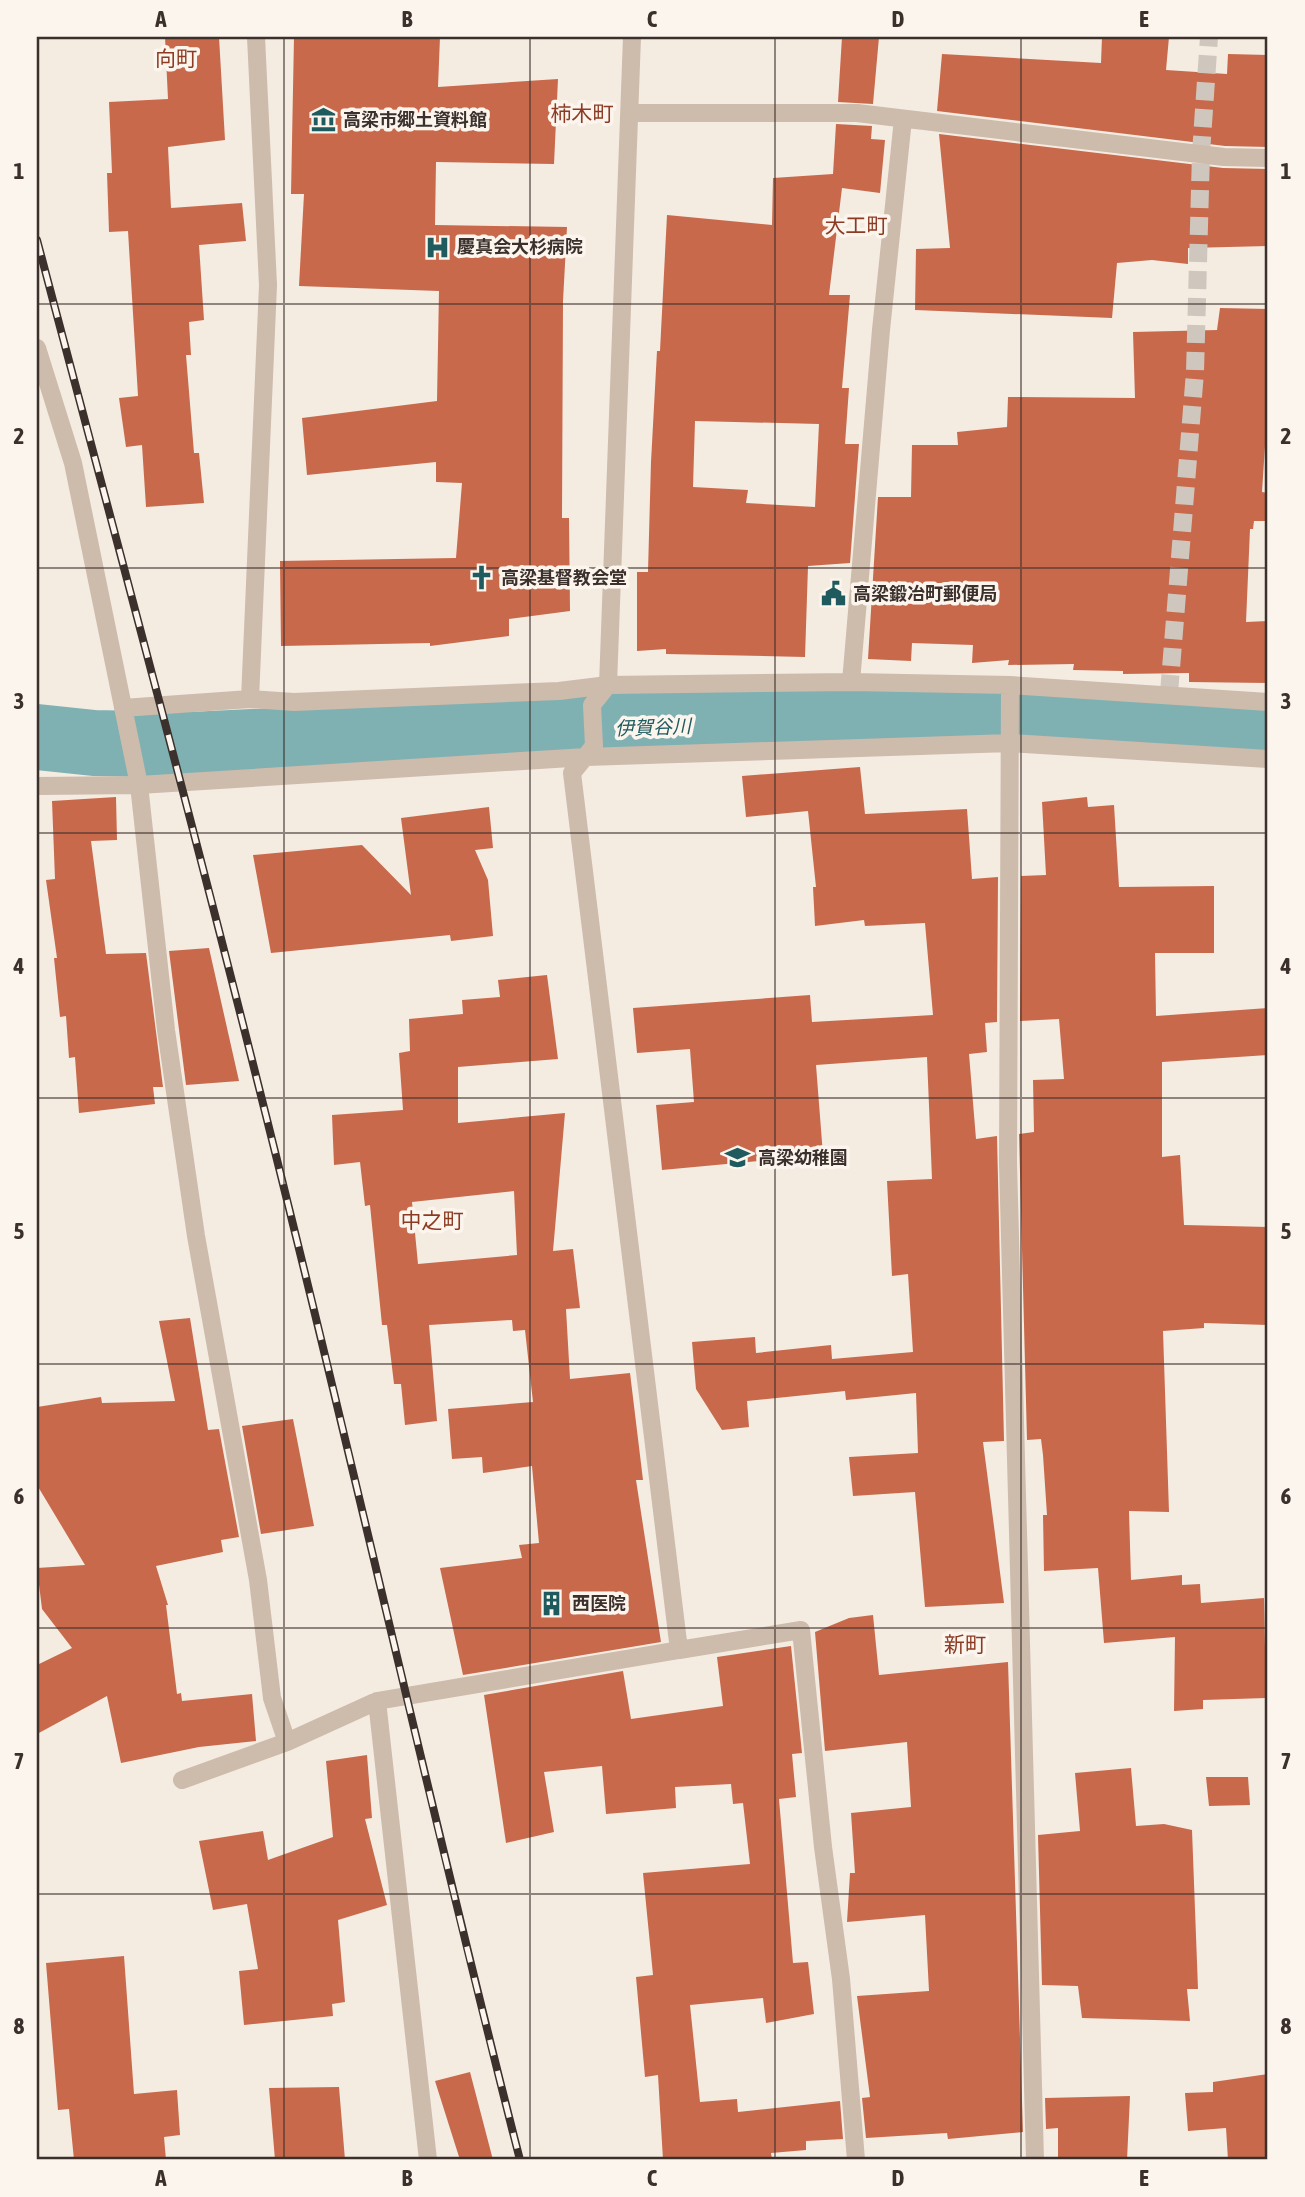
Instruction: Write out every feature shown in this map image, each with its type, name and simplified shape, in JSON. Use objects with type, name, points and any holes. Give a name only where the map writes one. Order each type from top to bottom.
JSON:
[{"type":"street","points":[[250,699],[268,285],[256,37]]},
{"type":"street","points":[[632,37],[608,685],[592,705],[590,751],[572,773],[680,1650]]},
{"type":"street","points":[[629,113],[857,113],[1224,157],[1268,158]]},
{"type":"street","points":[[850,682],[877,370],[904,119]]},
{"type":"street","points":[[37,348],[73,463],[139,785],[165,1017],[194,1224],[258,1580],[272,1698],[287,1742]]},
{"type":"street","points":[[124,712],[250,699],[308,702],[559,691],[608,685],[850,682],[1010,692],[1268,702]]},
{"type":"street","points":[[1010,692],[1008,1164],[1035,2160]]},
{"type":"street","points":[[37,786],[139,785],[590,751],[1010,738],[1268,759]]},
{"type":"street","points":[[182,1780],[287,1742],[377,1700],[801,1630],[823,1847],[841,1979],[856,2160]]},
{"type":"street","points":[[377,1700],[428,2160]]},
{"type":"building","points":[[165,37],[219,37],[225,140],[168,147],[171,208],[242,203],[246,241],[199,245],[204,320],[189,322],[191,355],[186,355],[194,453],[199,453],[204,503],[146,507],[142,445],[126,447],[119,398],[138,396],[128,231],[109,232],[107,173],[112,173],[109,102],[168,99]]},
{"type":"building","points":[[294,37],[440,37],[438,87],[558,79],[554,164],[436,162],[435,225],[567,227],[563,301],[562,518],[569,518],[570,611],[509,619],[509,636],[430,646],[430,643],[281,646],[280,561],[456,558],[462,483],[436,482],[436,462],[307,475],[302,418],[437,401],[439,291],[299,286],[304,194],[291,194]]},
{"type":"building","points":[[842,37],[879,37],[873,104],[838,102]]},
{"type":"building","points":[[1102,37],[1169,37],[1166,70],[1227,74],[1228,54],[1268,55],[1268,147],[1225,146],[937,111],[942,54],[1101,63]]},
{"type":"building","points":[[836,124],[872,126],[871,139],[885,140],[880,193],[842,188],[829,295],[850,295],[842,388],[849,388],[845,444],[859,444],[850,563],[808,566],[805,657],[666,654],[666,649],[637,651],[637,572],[648,572],[651,462],[667,215],[772,225],[773,178],[833,174]],"holes":[[[695,421],[819,424],[815,507],[746,503],[748,490],[693,487]]]},
{"type":"building","points":[[939,134],[1223,168],[1268,169],[1268,246],[1188,248],[1188,264],[1152,260],[1117,263],[1112,318],[915,310],[916,249],[950,248]]},
{"type":"building","points":[[1220,308],[1268,309],[1268,400],[1262,492],[1268,493],[1268,521],[1254,521],[1253,529],[1250,529],[1246,622],[1268,621],[1268,683],[1189,682],[1189,673],[1123,674],[1123,671],[1073,670],[1074,664],[1008,665],[1009,660],[972,663],[973,645],[912,643],[911,661],[868,659],[878,497],[911,497],[912,445],[958,445],[957,432],[1007,427],[1008,397],[1135,398],[1133,332],[1217,330]]},
{"type":"building","points":[[860,767],[865,814],[967,809],[972,879],[998,877],[997,1022],[985,1023],[987,1052],[969,1054],[976,1139],[997,1136],[1004,1441],[983,1442],[1004,1603],[925,1607],[915,1492],[853,1496],[849,1457],[918,1453],[916,1393],[846,1400],[845,1391],[747,1401],[749,1427],[722,1430],[696,1389],[692,1342],[755,1337],[756,1353],[831,1345],[832,1359],[913,1352],[908,1274],[892,1276],[887,1181],[932,1179],[927,1057],[816,1065],[823,1155],[662,1170],[656,1105],[694,1102],[690,1049],[637,1053],[633,1008],[810,995],[812,1022],[933,1015],[925,923],[865,926],[864,920],[815,926],[813,887],[816,887],[808,811],[746,817],[742,776]]},
{"type":"building","points":[[116,797],[117,840],[91,841],[106,954],[146,953],[163,1087],[153,1087],[155,1104],[79,1113],[75,1057],[69,1058],[66,1016],[60,1017],[54,958],[57,958],[46,880],[55,879],[52,801]]},
{"type":"building","points":[[1087,797],[1088,807],[1114,805],[1119,887],[1214,886],[1214,953],[1155,953],[1156,1016],[1268,1008],[1268,1055],[1162,1062],[1162,1157],[1180,1155],[1184,1225],[1268,1227],[1268,1325],[1204,1323],[1204,1328],[1163,1331],[1169,1512],[1129,1511],[1131,1580],[1182,1575],[1182,1585],[1200,1584],[1201,1603],[1264,1598],[1266,1698],[1203,1700],[1203,1709],[1174,1711],[1175,1637],[1104,1643],[1098,1568],[1044,1571],[1043,1515],[1047,1515],[1041,1439],[1027,1440],[1019,1134],[1034,1132],[1033,1080],[1064,1079],[1059,1019],[1020,1021],[1021,876],[1046,875],[1042,802]]},
{"type":"building","points":[[489,807],[493,848],[475,850],[488,880],[493,936],[451,941],[450,935],[271,953],[253,855],[362,845],[411,895],[401,818]]},
{"type":"building","points":[[209,948],[239,1081],[186,1085],[169,951]]},
{"type":"building","points":[[547,975],[558,1059],[458,1067],[458,1123],[565,1113],[553,1251],[573,1249],[580,1308],[566,1309],[570,1379],[630,1373],[643,1480],[636,1480],[661,1642],[463,1675],[440,1568],[522,1558],[519,1545],[539,1543],[532,1466],[483,1473],[482,1457],[452,1459],[448,1409],[533,1402],[525,1330],[513,1331],[512,1320],[429,1325],[437,1421],[405,1425],[401,1384],[394,1384],[387,1325],[382,1325],[370,1205],[365,1206],[360,1162],[334,1165],[332,1115],[403,1110],[399,1053],[410,1051],[409,1019],[463,1014],[462,1000],[500,997],[498,980]],"holes":[[[514,1191],[517,1255],[418,1264],[412,1202]]]},
{"type":"building","points":[[190,1318],[208,1430],[219,1429],[239,1537],[221,1540],[223,1552],[156,1566],[168,1605],[177,1694],[181,1693],[182,1701],[252,1694],[256,1741],[199,1747],[121,1763],[107,1696],[37,1734],[37,1665],[72,1648],[42,1609],[37,1568],[85,1565],[37,1485],[37,1407],[101,1397],[102,1403],[175,1401],[159,1321]]},
{"type":"building","points":[[293,1419],[314,1526],[261,1534],[242,1426]]},
{"type":"building","points":[[873,1615],[879,1675],[1008,1662],[1023,2132],[948,2139],[947,2133],[866,2138],[862,2098],[870,2097],[857,1996],[929,1991],[925,1915],[847,1922],[850,1873],[855,1873],[851,1813],[911,1807],[907,1742],[825,1751],[815,1632],[849,1618]]},
{"type":"building","points":[[791,1646],[802,1753],[792,1754],[796,1797],[779,1799],[793,1963],[808,1962],[814,2014],[766,2023],[763,1998],[690,2005],[700,2102],[737,2099],[738,2112],[840,2101],[843,2139],[806,2141],[806,2150],[771,2153],[772,2160],[663,2160],[658,2075],[645,2077],[636,1977],[653,1975],[643,1873],[750,1864],[743,1803],[733,1804],[731,1784],[675,1787],[676,1808],[606,1814],[602,1766],[544,1772],[554,1832],[506,1843],[484,1695],[623,1671],[631,1719],[723,1706],[717,1657]]},
{"type":"building","points":[[367,1755],[372,1818],[365,1819],[387,1905],[338,1920],[345,2002],[332,2004],[333,2016],[244,2025],[239,1971],[258,1969],[247,1904],[213,1910],[199,1841],[263,1831],[268,1860],[333,1837],[326,1761]]},
{"type":"building","points":[[1131,1768],[1136,1826],[1164,1824],[1192,1830],[1198,1989],[1187,1989],[1190,2021],[1082,2018],[1078,1986],[1042,1985],[1038,1835],[1080,1831],[1075,1773]]},
{"type":"building","points":[[1206,1777],[1248,1777],[1250,1805],[1209,1806]]},
{"type":"building","points":[[124,1956],[134,2094],[177,2090],[180,2135],[164,2137],[166,2160],[74,2160],[69,2109],[58,2110],[46,1963]]},
{"type":"building","points":[[470,2072],[493,2160],[460,2160],[435,2081]]},
{"type":"building","points":[[1268,2074],[1268,2160],[1228,2160],[1226,2128],[1188,2131],[1185,2093],[1213,2092],[1213,2082]]},
{"type":"building","points":[[339,2087],[345,2160],[275,2160],[269,2088]]},
{"type":"building","points":[[1130,2096],[1127,2160],[1058,2160],[1058,2128],[1046,2129],[1045,2098]]},
{"type":"waterway","name":"伊賀谷川","points":[[37,737],[94,743],[191,745],[527,729],[956,716],[1058,716],[1268,732]]},
{"type":"tunnel","points":[[1169,693],[1195,372],[1201,153],[1209,37]]},
{"type":"railway","points":[[37,240],[253,1066],[520,2160]]},
{"type":"place","name":"高梁市郷土資料館","points":[[323,120]]},
{"type":"place","name":"慶真会大杉病院","points":[[437,247]]},
{"type":"place","name":"高梁基督教会堂","points":[[481,578]]},
{"type":"place","name":"高梁鍛冶町郵便局","points":[[833,594]]},
{"type":"place","name":"高梁幼稚園","points":[[738,1158]]},
{"type":"place","name":"西医院","points":[[552,1604]]},
{"type":"district","name":"向町","points":[[176,59]]},
{"type":"district","name":"柿木町","points":[[582,114]]},
{"type":"district","name":"大工町","points":[[856,226]]},
{"type":"district","name":"中之町","points":[[432,1221]]},
{"type":"district","name":"新町","points":[[965,1645]]}]
